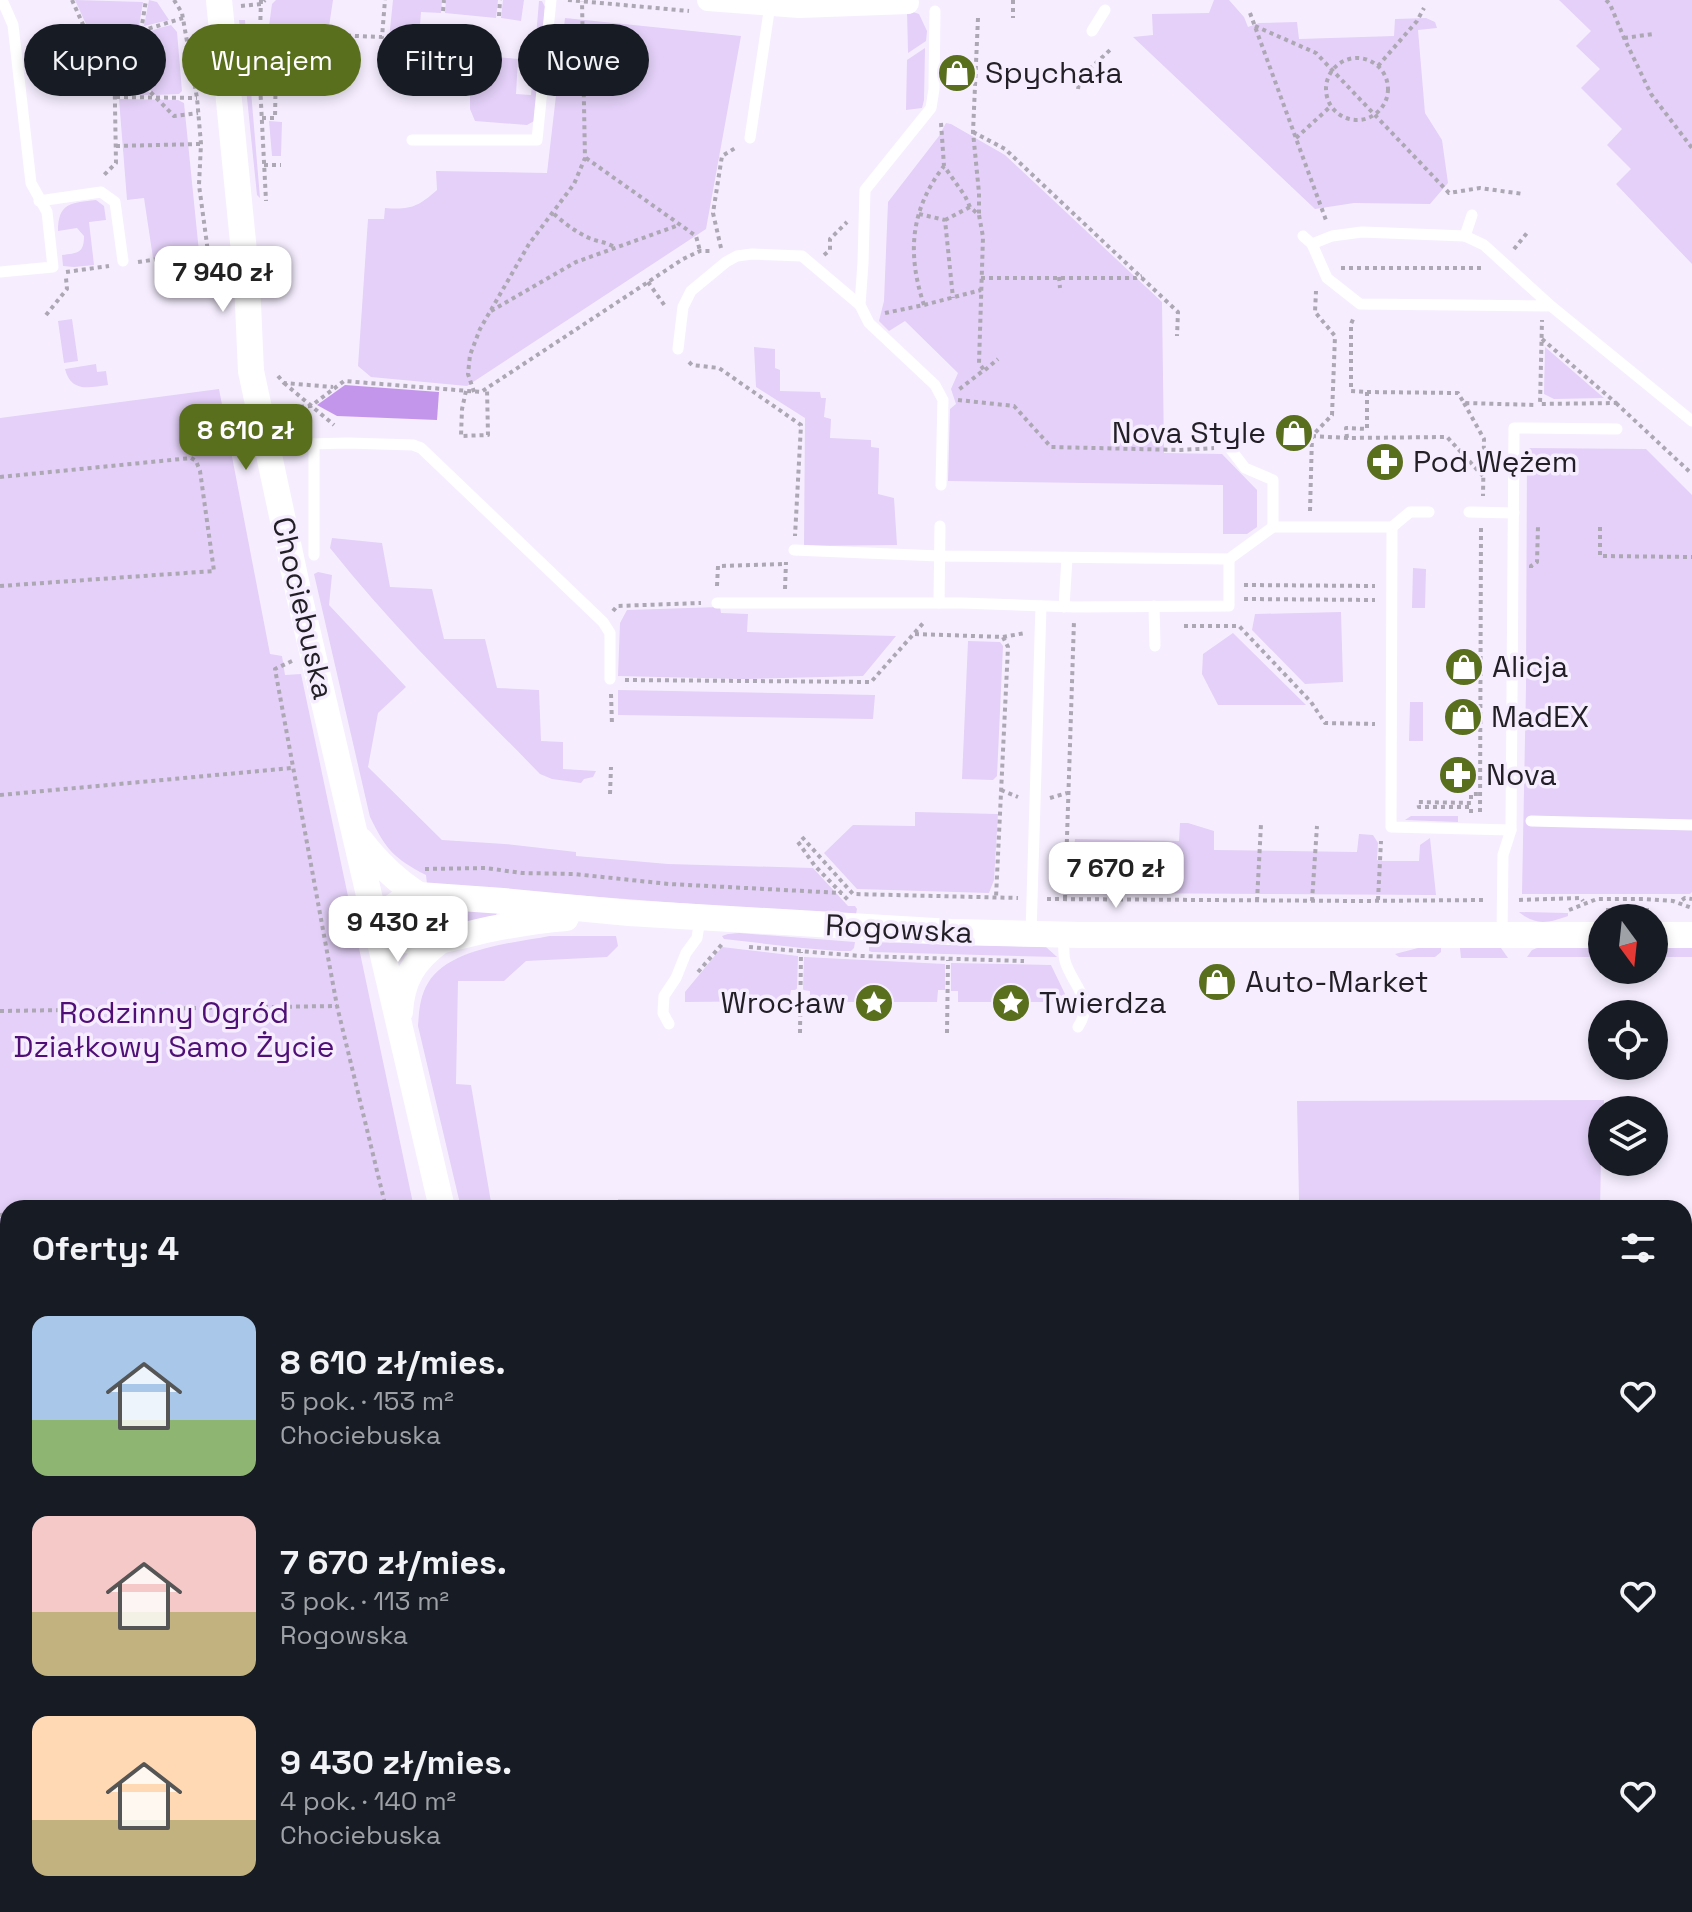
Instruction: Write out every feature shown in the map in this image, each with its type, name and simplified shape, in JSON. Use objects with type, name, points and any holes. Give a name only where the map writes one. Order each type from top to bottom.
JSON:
[{"type":"street","name":"Chociebuska","points":[[228,3],[251,371],[440,1200]]},
{"type":"street","points":[[705,6],[828,7],[908,3]]},
{"type":"street","points":[[354,831],[378,864],[400,883],[416,882]]},
{"type":"street","points":[[376,926],[381,917],[403,900],[416,882]]},
{"type":"street","name":"Rogowska","points":[[416,882],[503,901],[629,913],[862,928],[1031,934],[1502,935],[1588,923]]},
{"type":"street","name":"Rogowska","points":[[376,926],[397,938],[439,942],[544,919],[629,913]]},
{"type":"street","points":[[1668,935],[1692,935]]},
{"type":"street","points":[[400,1028],[401,998],[406,982],[420,957],[439,942]]},
{"type":"lane","points":[[0,272],[53,267],[47,212],[31,183],[13,25],[2,0]]},
{"type":"lane","points":[[412,140],[537,140],[551,0]]},
{"type":"lane","points":[[750,138],[770,5]]},
{"type":"lane","points":[[1092,31],[1105,10]]},
{"type":"lane","points":[[860,305],[865,190],[931,108],[935,11]]},
{"type":"lane","points":[[39,201],[101,192],[115,202],[123,261]]},
{"type":"lane","points":[[1465,236],[1472,215]]},
{"type":"lane","points":[[1547,306],[1360,304],[1327,278],[1308,240],[1362,232],[1465,236],[1484,245],[1547,306],[1692,421]]},
{"type":"lane","points":[[678,349],[683,307],[691,291],[726,262],[737,256],[752,254],[802,256],[860,305],[869,323],[935,385],[943,400],[941,485]]},
{"type":"lane","points":[[1502,935],[1503,855],[1511,830],[1514,428],[1617,429]]},
{"type":"lane","points":[[266,445],[348,443],[413,445],[421,448],[603,622],[610,633],[610,679]]},
{"type":"lane","points":[[314,444],[314,555]]},
{"type":"lane","points":[[1229,447],[1245,468],[1273,480],[1273,527]]},
{"type":"lane","points":[[794,550],[939,556],[1229,559],[1273,527],[1392,527],[1410,512],[1429,512]]},
{"type":"lane","points":[[1469,512],[1514,513]]},
{"type":"lane","points":[[939,603],[940,526]]},
{"type":"lane","points":[[1392,527],[1391,827],[1511,830]]},
{"type":"lane","points":[[1067,558],[1069,607]]},
{"type":"lane","points":[[717,603],[1229,606],[1229,559]]},
{"type":"lane","points":[[1031,934],[1041,606]]},
{"type":"lane","points":[[1154,606],[1155,646]]},
{"type":"lane","points":[[1531,821],[1692,825]]},
{"type":"lane","points":[[669,1024],[663,1013],[664,996],[697,938],[700,918]]},
{"type":"lane","points":[[1063,934],[1065,960],[1084,1003],[1084,1014],[1078,1027]]},
{"type":"path","points":[[72,0],[83,24]]},
{"type":"path","points":[[142,24],[146,0]]},
{"type":"path","points":[[174,0],[185,24]]},
{"type":"path","points":[[228,3],[262,1],[259,32],[382,37],[385,0]]},
{"type":"path","points":[[443,11],[444,0]]},
{"type":"path","points":[[499,16],[500,0]]},
{"type":"path","points":[[568,0],[705,6]]},
{"type":"path","points":[[1013,0],[1013,18]]},
{"type":"path","points":[[1606,0],[1651,94],[1692,148]]},
{"type":"path","points":[[474,392],[468,374],[470,355],[489,312],[529,244],[574,184],[585,158],[582,1]]},
{"type":"path","points":[[1378,66],[1417,21],[1424,8]]},
{"type":"path","points":[[159,24],[192,12]]},
{"type":"path","points":[[1250,13],[1332,236]]},
{"type":"path","points":[[978,18],[973,132],[983,237],[979,363],[984,370]]},
{"type":"path","points":[[1255,26],[1316,53],[1449,193],[1480,188],[1523,194]]},
{"type":"path","points":[[1624,38],[1653,34]]},
{"type":"path","points":[[1078,89],[1080,78],[1110,50]]},
{"type":"path","points":[[1353,59],[1363,59],[1378,66],[1388,86],[1384,105],[1376,114],[1358,120],[1338,114],[1327,96],[1326,86],[1333,69],[1353,59]]},
{"type":"path","points":[[262,118],[275,118],[276,96]]},
{"type":"path","points":[[85,194],[116,163],[116,97],[197,98]]},
{"type":"path","points":[[156,97],[174,116],[198,113]]},
{"type":"path","points":[[1296,138],[1331,106]]},
{"type":"path","points":[[943,115],[944,166],[970,207],[979,215]]},
{"type":"path","points":[[973,132],[1005,149],[1142,276],[1178,312],[1177,336]]},
{"type":"path","points":[[274,409],[311,406],[344,381],[481,392],[683,259],[700,251],[721,251],[713,213],[722,156],[750,138]]},
{"type":"path","points":[[116,146],[201,144]]},
{"type":"path","points":[[585,158],[696,236],[700,251]]},
{"type":"path","points":[[264,165],[281,165]]},
{"type":"path","points":[[924,305],[913,264],[914,232],[922,201],[944,166]]},
{"type":"path","points":[[919,214],[945,220],[970,207]]},
{"type":"path","points":[[813,265],[830,250],[830,239],[858,210],[865,209]]},
{"type":"path","points":[[554,214],[592,239],[605,241],[616,248]]},
{"type":"path","points":[[945,220],[953,298]]},
{"type":"path","points":[[489,312],[576,262],[679,225]]},
{"type":"path","points":[[1322,268],[1493,268],[1503,262],[1527,233]]},
{"type":"path","points":[[46,315],[67,289],[65,272]]},
{"type":"path","points":[[981,278],[1142,276]]},
{"type":"path","points":[[1059,277],[1060,288]]},
{"type":"path","points":[[648,282],[669,312],[682,321]]},
{"type":"path","points":[[869,323],[881,314],[981,290]]},
{"type":"path","points":[[1360,304],[1351,324],[1351,391],[1458,393],[1484,439],[1483,512]]},
{"type":"path","points":[[1547,306],[1542,339],[1540,404],[1616,403]]},
{"type":"path","points":[[1309,528],[1312,436],[1332,415],[1335,336],[1315,312]]},
{"type":"path","points":[[1542,339],[1692,474]]},
{"type":"path","points":[[998,359],[952,399],[1014,406],[1051,447],[1181,450],[1229,447]]},
{"type":"path","points":[[692,365],[719,368],[801,425],[794,550],[785,564],[785,603]]},
{"type":"path","points":[[271,368],[284,383],[346,435],[348,443]]},
{"type":"path","points":[[284,383],[335,387]]},
{"type":"path","points":[[466,391],[461,436],[488,435],[487,388]]},
{"type":"path","points":[[1347,438],[1346,428],[1367,429],[1367,392]]},
{"type":"path","points":[[1464,403],[1536,405]]},
{"type":"path","points":[[1312,436],[1447,437],[1483,476]]},
{"type":"path","points":[[0,477],[191,458],[196,461],[200,471],[214,571],[0,586]]},
{"type":"path","points":[[1600,527],[1600,556],[1692,557]]},
{"type":"path","points":[[1479,815],[1481,531]]},
{"type":"path","points":[[603,622],[617,606],[717,603],[718,566],[785,564]]},
{"type":"path","points":[[1229,584],[1392,586]]},
{"type":"path","points":[[1229,599],[1392,600]]},
{"type":"path","points":[[612,724],[610,679],[871,682],[939,603]]},
{"type":"path","points":[[1065,899],[1069,607]]},
{"type":"path","points":[[1155,626],[1239,626],[1311,702],[1325,723],[1391,724]]},
{"type":"path","points":[[915,634],[1003,637],[1008,647],[996,898]]},
{"type":"path","points":[[314,657],[299,659],[275,669],[337,1006],[384,1200]]},
{"type":"path","points":[[610,794],[611,767]]},
{"type":"path","points":[[0,795],[293,768]]},
{"type":"path","points":[[1412,812],[1471,813],[1471,807],[1419,807],[1418,802],[1471,803],[1471,794],[1480,794]]},
{"type":"path","points":[[1257,901],[1261,824]]},
{"type":"path","points":[[1312,901],[1317,826]]},
{"type":"path","points":[[802,837],[853,894],[864,897],[1020,898]]},
{"type":"path","points":[[1378,901],[1381,838]]},
{"type":"path","points":[[798,842],[815,866],[851,902],[857,903]]},
{"type":"path","points":[[416,882],[485,868],[669,884],[842,893]]},
{"type":"path","points":[[1513,900],[1581,898],[1583,901]]},
{"type":"path","points":[[1042,899],[1491,900]]},
{"type":"path","points":[[1556,909],[1570,910],[1597,899],[1673,901],[1692,908]]},
{"type":"path","points":[[1682,900],[1692,899]]},
{"type":"path","points":[[737,945],[861,956]]},
{"type":"path","points":[[800,1033],[801,952]]},
{"type":"path","points":[[947,1033],[948,960]]},
{"type":"path","points":[[0,1011],[337,1006]]},
{"type":"green space","points":[[75,0],[143,2],[139,24],[86,24]]},
{"type":"green space","points":[[149,0],[157,2],[169,20],[144,24]]},
{"type":"green space","points":[[276,0],[333,0],[329,24],[269,24],[272,4]]},
{"type":"green space","points":[[393,0],[442,0],[441,13],[421,12],[420,24],[391,24]]},
{"type":"green space","points":[[446,0],[498,0],[496,18],[445,13]]},
{"type":"green space","points":[[503,0],[524,0],[521,21],[501,18]]},
{"type":"green space","points":[[1214,0],[1229,0],[1244,17],[1248,27],[1259,23],[1297,22],[1299,39],[1394,36],[1395,19],[1426,18],[1435,22],[1437,28],[1418,30],[1425,113],[1442,140],[1448,183],[1430,204],[1354,203],[1315,209],[1133,37],[1153,35],[1152,14],[1209,13]]},
{"type":"green space","points":[[1559,0],[1692,0],[1692,264],[1616,184],[1631,169],[1607,145],[1622,129],[1581,88],[1600,69],[1576,46],[1591,31]]},
{"type":"green space","points":[[539,1],[542,1],[545,7],[544,24],[537,24]]},
{"type":"green space","points":[[907,10],[919,14],[927,31],[926,41],[908,53]]},
{"type":"green space","points":[[565,18],[624,24],[564,24]]},
{"type":"green space","points":[[171,25],[177,32],[182,91],[179,94],[166,95],[166,26]]},
{"type":"green space","points":[[649,27],[741,36],[706,229],[467,386],[371,377],[358,366],[368,219],[384,219],[385,208],[407,208],[424,200],[437,190],[436,171],[547,173],[556,96],[649,96]]},
{"type":"green space","points":[[925,48],[922,108],[906,110],[907,60]]},
{"type":"green space","points":[[502,58],[518,59],[516,94],[538,96],[536,120],[527,125],[475,121],[470,109],[470,96],[502,96]]},
{"type":"green space","points":[[247,96],[251,96],[260,198],[257,195]]},
{"type":"green space","points":[[119,99],[178,100],[184,103],[199,252],[153,258],[144,198],[127,200]]},
{"type":"green space","points":[[269,121],[282,122],[281,156],[272,156]]},
{"type":"green space","points":[[946,123],[1005,155],[1162,302],[1164,453],[1222,454],[1257,490],[1257,527],[1247,534],[1223,534],[1223,485],[948,481],[950,409],[956,404],[951,389],[958,373],[905,321],[889,331],[879,321],[884,301],[888,202]]},
{"type":"green space","points":[[96,200],[104,206],[106,220],[89,222],[94,265],[63,266],[62,255],[79,252],[84,236],[77,228],[58,231],[61,214],[73,203]]},
{"type":"green space","points":[[72,319],[78,361],[64,363],[58,321]]},
{"type":"green space","points":[[754,347],[775,349],[775,368],[780,370],[780,391],[820,392],[821,398],[826,398],[824,417],[831,419],[830,438],[871,440],[871,447],[879,448],[878,494],[894,498],[897,545],[804,546],[805,418],[756,387]]},
{"type":"green space","points":[[1545,347],[1604,398],[1554,399],[1544,394]]},
{"type":"green space","points":[[96,364],[97,372],[106,371],[108,385],[81,387],[71,382],[65,369]]},
{"type":"green space","name":"Rodzinny Ogród Działkowy Samo Życie","points":[[219,389],[270,654],[282,656],[285,675],[301,674],[412,1200],[0,1200],[0,418]]},
{"type":"green space","points":[[1527,448],[1646,449],[1692,495],[1690,894],[1522,894]]},
{"type":"green space","points":[[332,538],[382,543],[390,587],[432,589],[444,639],[485,639],[497,688],[539,690],[541,741],[563,742],[563,769],[596,771],[593,777],[581,783],[540,774],[380,607],[330,548]]},
{"type":"green space","points":[[1413,568],[1426,569],[1425,608],[1412,608]]},
{"type":"green space","points":[[314,574],[332,575],[329,605],[406,687],[378,713],[368,767],[442,840],[505,844],[576,852],[576,856],[668,864],[813,868],[848,906],[855,906],[856,914],[427,884],[426,875],[392,852],[370,817]]},
{"type":"green space","points":[[720,607],[721,613],[748,614],[747,632],[896,636],[863,676],[744,679],[618,676],[620,623],[627,610]]},
{"type":"green space","points":[[1341,612],[1343,682],[1305,684],[1252,630],[1255,614]]},
{"type":"green space","points":[[1233,633],[1306,705],[1218,705],[1202,674],[1203,654]]},
{"type":"green space","points":[[968,641],[1000,642],[1003,646],[997,776],[993,780],[962,779]]},
{"type":"green space","points":[[618,690],[875,695],[873,719],[618,715]]},
{"type":"green space","points":[[1410,702],[1423,702],[1423,741],[1409,741]]},
{"type":"green space","points":[[915,812],[998,814],[994,880],[989,893],[857,889],[824,853],[853,825],[915,826]]},
{"type":"green space","points":[[1411,816],[1458,816],[1458,822],[1405,820]]},
{"type":"green space","points":[[1180,823],[1214,831],[1214,850],[1357,852],[1359,834],[1373,835],[1378,843],[1377,860],[1383,861],[1419,861],[1420,845],[1430,838],[1436,895],[1072,891],[1075,839],[1179,841]]},
{"type":"green space","points":[[426,906],[497,913],[495,917],[429,931]]},
{"type":"green space","points":[[1519,912],[1568,913],[1568,916],[1542,922],[1531,920]]},
{"type":"green space","points":[[739,933],[855,942],[851,951],[839,951],[724,939],[722,936]]},
{"type":"green space","points":[[550,936],[616,936],[618,946],[607,957],[526,961],[504,981],[458,981],[456,1084],[471,1085],[491,1200],[459,1200],[418,1026],[419,1009],[428,983],[438,971],[466,955]]},
{"type":"green space","points":[[869,942],[1046,947],[1057,957],[872,952],[869,951]]},
{"type":"green space","points":[[722,947],[798,956],[797,990],[791,990],[789,1001],[685,1002],[685,992]]},
{"type":"green space","points":[[1588,947],[1588,957],[1527,957],[1537,948]]},
{"type":"green space","points":[[1418,948],[1441,948],[1441,952],[1435,957],[1399,957],[1395,954]]},
{"type":"green space","points":[[1460,948],[1501,948],[1508,958],[1461,958]]},
{"type":"green space","points":[[1668,948],[1692,948],[1692,957],[1668,957]]},
{"type":"green space","points":[[804,957],[945,964],[945,990],[938,990],[937,1002],[810,1002],[810,991],[803,990]]},
{"type":"green space","points":[[951,963],[1051,965],[1065,994],[1064,999],[1061,1002],[958,1002],[958,991],[951,991]]},
{"type":"green space","points":[[1588,1100],[1588,1176],[1601,1176],[1600,1200],[1299,1200],[1297,1101]]},
{"type":"green space","points":[[1108,1198],[1235,1200],[618,1200]]},
{"type":"shaded area","points":[[345,385],[439,392],[437,420],[337,416],[317,405]]},
{"type":"place","name":"Spychała","points":[[957,73]]},
{"type":"place","name":"Nova Style","points":[[1294,433]]},
{"type":"place","name":"Pod Wężem","points":[[1385,462]]},
{"type":"place","name":"Alicja","points":[[1464,667]]},
{"type":"place","name":"MadEX","points":[[1463,717]]},
{"type":"place","name":"Nova","points":[[1458,775]]},
{"type":"place","name":"Auto-Market","points":[[1217,982]]},
{"type":"place","name":"Wrocław","points":[[874,1003]]},
{"type":"place","name":"Twierdza","points":[[1011,1003]]}]
